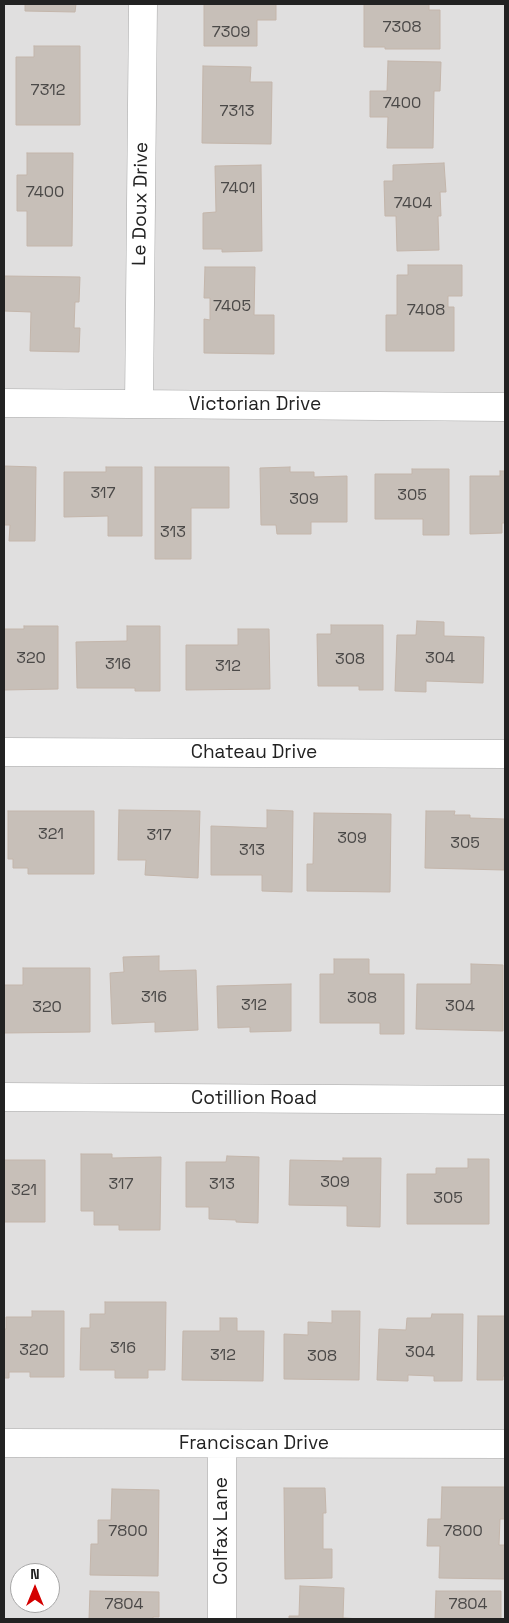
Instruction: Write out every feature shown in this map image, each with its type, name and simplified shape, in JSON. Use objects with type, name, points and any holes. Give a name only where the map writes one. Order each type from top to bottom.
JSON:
[{"type":"street","name":"Le Doux Drive","points":[[139,404],[143,4]]},
{"type":"street","name":"Victorian Drive","points":[[4,403],[505,407]]},
{"type":"street","name":"Chateau Drive","points":[[4,752],[505,754]]},
{"type":"street","name":"Cotillion Road","points":[[4,1098],[505,1100]]},
{"type":"street","name":"Franciscan Drive","points":[[4,1443],[505,1444]]},
{"type":"street","name":"Colfax Lane","points":[[222,1444],[222,1619]]},
{"type":"shaded area","points":[[4,4],[505,4],[505,1619],[4,1619]]},
{"type":"building","points":[[25,4],[76,4],[75,12],[25,11]]},
{"type":"building","points":[[204,4],[276,4],[276,20],[257,20],[257,46],[204,46]]},
{"type":"building","points":[[364,4],[429,4],[429,10],[440,10],[440,49],[364,47]]},
{"type":"building","points":[[34,46],[80,46],[80,125],[16,125],[16,57],[34,57]]},
{"type":"building","points":[[388,61],[441,62],[440,91],[434,91],[433,148],[387,148],[388,117],[370,117],[370,91],[387,91]]},
{"type":"building","points":[[203,66],[251,67],[250,82],[272,82],[271,144],[202,143]]},
{"type":"building","points":[[27,153],[73,153],[72,246],[27,246],[27,211],[17,211],[17,175],[27,175]]},
{"type":"building","points":[[444,163],[446,192],[440,192],[441,216],[438,216],[439,250],[397,251],[396,216],[385,216],[384,181],[393,181],[393,165]]},
{"type":"building","points":[[261,165],[262,251],[222,252],[222,249],[203,249],[203,213],[216,212],[215,166]]},
{"type":"building","points":[[408,265],[462,265],[462,296],[448,296],[448,307],[454,307],[454,351],[386,351],[386,315],[397,315],[397,275],[408,275]]},
{"type":"building","points":[[205,267],[255,267],[254,315],[274,315],[274,354],[204,353],[204,319],[210,320],[210,298],[204,298]]},
{"type":"building","points":[[4,276],[80,277],[79,302],[75,302],[74,328],[80,328],[79,352],[30,351],[31,312],[4,311]]},
{"type":"building","points":[[4,466],[36,467],[35,541],[9,541],[10,525],[4,525]]},
{"type":"building","points":[[106,467],[142,467],[142,536],[108,536],[108,516],[64,517],[64,472],[106,472]]},
{"type":"building","points":[[155,467],[229,467],[229,508],[191,508],[191,559],[155,559]]},
{"type":"building","points":[[290,467],[290,472],[314,472],[314,477],[347,476],[347,522],[311,522],[311,534],[277,534],[276,525],[261,525],[260,468]]},
{"type":"building","points":[[412,469],[449,469],[449,535],[423,535],[423,519],[375,519],[375,474],[412,474]]},
{"type":"building","points":[[500,471],[505,471],[505,523],[502,523],[502,533],[470,534],[470,476],[500,476]]},
{"type":"building","points":[[417,621],[444,622],[444,636],[484,637],[483,683],[426,681],[426,692],[395,691],[397,635],[416,635]]},
{"type":"building","points":[[331,625],[383,625],[383,690],[359,690],[359,686],[318,686],[317,634],[331,634]]},
{"type":"building","points":[[24,626],[58,626],[58,689],[4,690],[4,629],[24,629]]},
{"type":"building","points":[[127,626],[160,626],[160,691],[135,691],[135,688],[77,688],[76,642],[127,641]]},
{"type":"building","points":[[238,629],[269,629],[270,689],[186,690],[186,645],[238,645]]},
{"type":"building","points":[[119,810],[200,811],[198,878],[145,875],[146,860],[118,860]]},
{"type":"building","points":[[267,810],[293,811],[292,892],[262,891],[262,875],[211,875],[211,826],[267,828]]},
{"type":"building","points":[[8,811],[94,811],[94,874],[28,874],[28,868],[13,868],[13,859],[8,859]]},
{"type":"building","points":[[426,811],[455,811],[454,815],[470,815],[470,818],[505,819],[504,870],[425,868]]},
{"type":"building","points":[[314,813],[391,814],[390,892],[307,891],[307,864],[313,864]]},
{"type":"building","points":[[159,956],[159,971],[196,970],[198,1030],[155,1032],[155,1022],[112,1024],[110,973],[124,972],[123,957]]},
{"type":"building","points":[[334,959],[369,959],[369,974],[404,974],[404,1034],[380,1034],[380,1023],[320,1023],[320,974],[334,974]]},
{"type":"building","points":[[471,964],[503,965],[503,1031],[416,1029],[417,984],[471,984]]},
{"type":"building","points":[[23,968],[90,968],[90,1032],[4,1033],[4,985],[23,985]]},
{"type":"building","points":[[291,984],[291,1031],[250,1032],[250,1027],[218,1028],[217,986]]},
{"type":"building","points":[[81,1154],[112,1154],[112,1158],[161,1157],[160,1230],[119,1230],[119,1225],[94,1225],[94,1211],[81,1211]]},
{"type":"building","points":[[227,1156],[259,1157],[258,1223],[209,1219],[209,1207],[186,1207],[186,1162],[226,1162]]},
{"type":"building","points":[[343,1158],[381,1158],[380,1227],[347,1226],[347,1206],[289,1205],[290,1160],[343,1161]]},
{"type":"building","points":[[468,1159],[489,1159],[489,1224],[407,1224],[407,1174],[436,1174],[436,1168],[468,1168]]},
{"type":"building","points":[[4,1160],[45,1160],[45,1222],[4,1222]]},
{"type":"building","points":[[105,1302],[166,1302],[165,1370],[148,1370],[148,1378],[115,1378],[115,1370],[80,1370],[81,1328],[90,1328],[90,1314],[105,1314]]},
{"type":"building","points":[[32,1311],[64,1311],[64,1377],[30,1377],[30,1372],[9,1372],[9,1378],[4,1378],[4,1329],[6,1329],[6,1317],[32,1317]]},
{"type":"building","points":[[332,1311],[360,1311],[359,1380],[284,1379],[284,1334],[308,1335],[308,1322],[332,1323]]},
{"type":"building","points":[[432,1314],[463,1314],[462,1381],[434,1381],[434,1376],[408,1375],[408,1381],[377,1380],[379,1329],[406,1330],[407,1318],[431,1318]]},
{"type":"building","points":[[478,1316],[505,1316],[505,1376],[503,1376],[503,1380],[477,1380]]},
{"type":"building","points":[[220,1318],[237,1318],[237,1331],[264,1331],[263,1381],[182,1380],[183,1331],[220,1331]]},
{"type":"building","points":[[442,1487],[505,1487],[505,1519],[500,1519],[499,1545],[505,1545],[505,1579],[439,1578],[440,1546],[427,1546],[428,1519],[441,1519]]},
{"type":"building","points":[[284,1488],[325,1488],[326,1513],[323,1513],[323,1549],[332,1549],[332,1578],[285,1579]]},
{"type":"building","points":[[112,1489],[159,1490],[158,1576],[90,1575],[91,1544],[98,1544],[98,1520],[111,1520]]},
{"type":"building","points":[[300,1586],[344,1588],[343,1618],[362,1619],[289,1619],[289,1616],[299,1616]]},
{"type":"building","points":[[90,1591],[159,1592],[159,1617],[153,1617],[153,1619],[89,1619]]},
{"type":"building","points":[[436,1591],[501,1591],[501,1619],[435,1619]]}]
